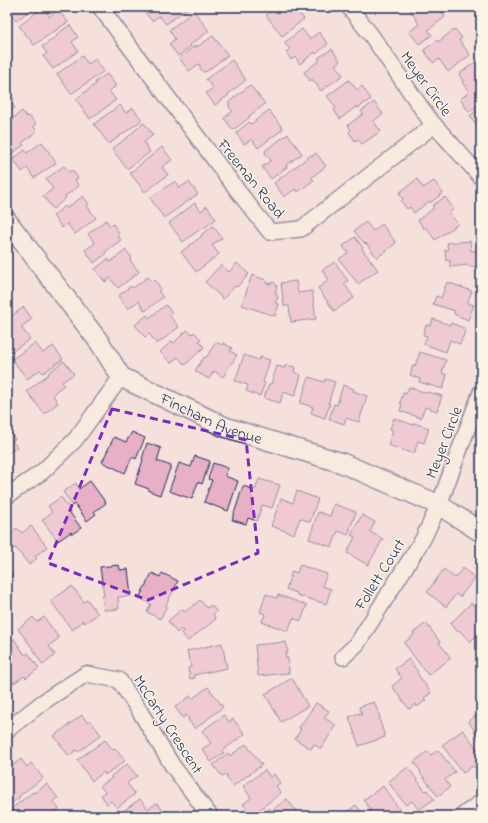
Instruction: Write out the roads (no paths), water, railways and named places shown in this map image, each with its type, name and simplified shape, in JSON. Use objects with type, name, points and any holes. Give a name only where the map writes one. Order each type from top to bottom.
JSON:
[{"type":"street","name":"Freeman Road","points":[[100,7],[239,193],[270,232],[301,229],[434,125]]},
{"type":"street","name":"Meyer Circle","points":[[349,7],[371,35],[434,125],[481,177]]},
{"type":"street","points":[[7,221],[100,343],[121,377],[75,440],[42,472],[7,496]]},
{"type":"street","name":"Fincham Avenue","points":[[121,377],[225,427],[342,463],[439,505],[481,532]]},
{"type":"street","name":"Meyer Circle","points":[[439,505],[481,392]]},
{"type":"street","name":"Follett Court","points":[[343,657],[358,644],[423,538],[439,505]]},
{"type":"street","name":"McCarty Crescent","points":[[7,730],[43,702],[86,674],[118,680],[139,710],[172,765],[210,816]]},
{"type":"street","points":[[462,816],[481,802]]}]
